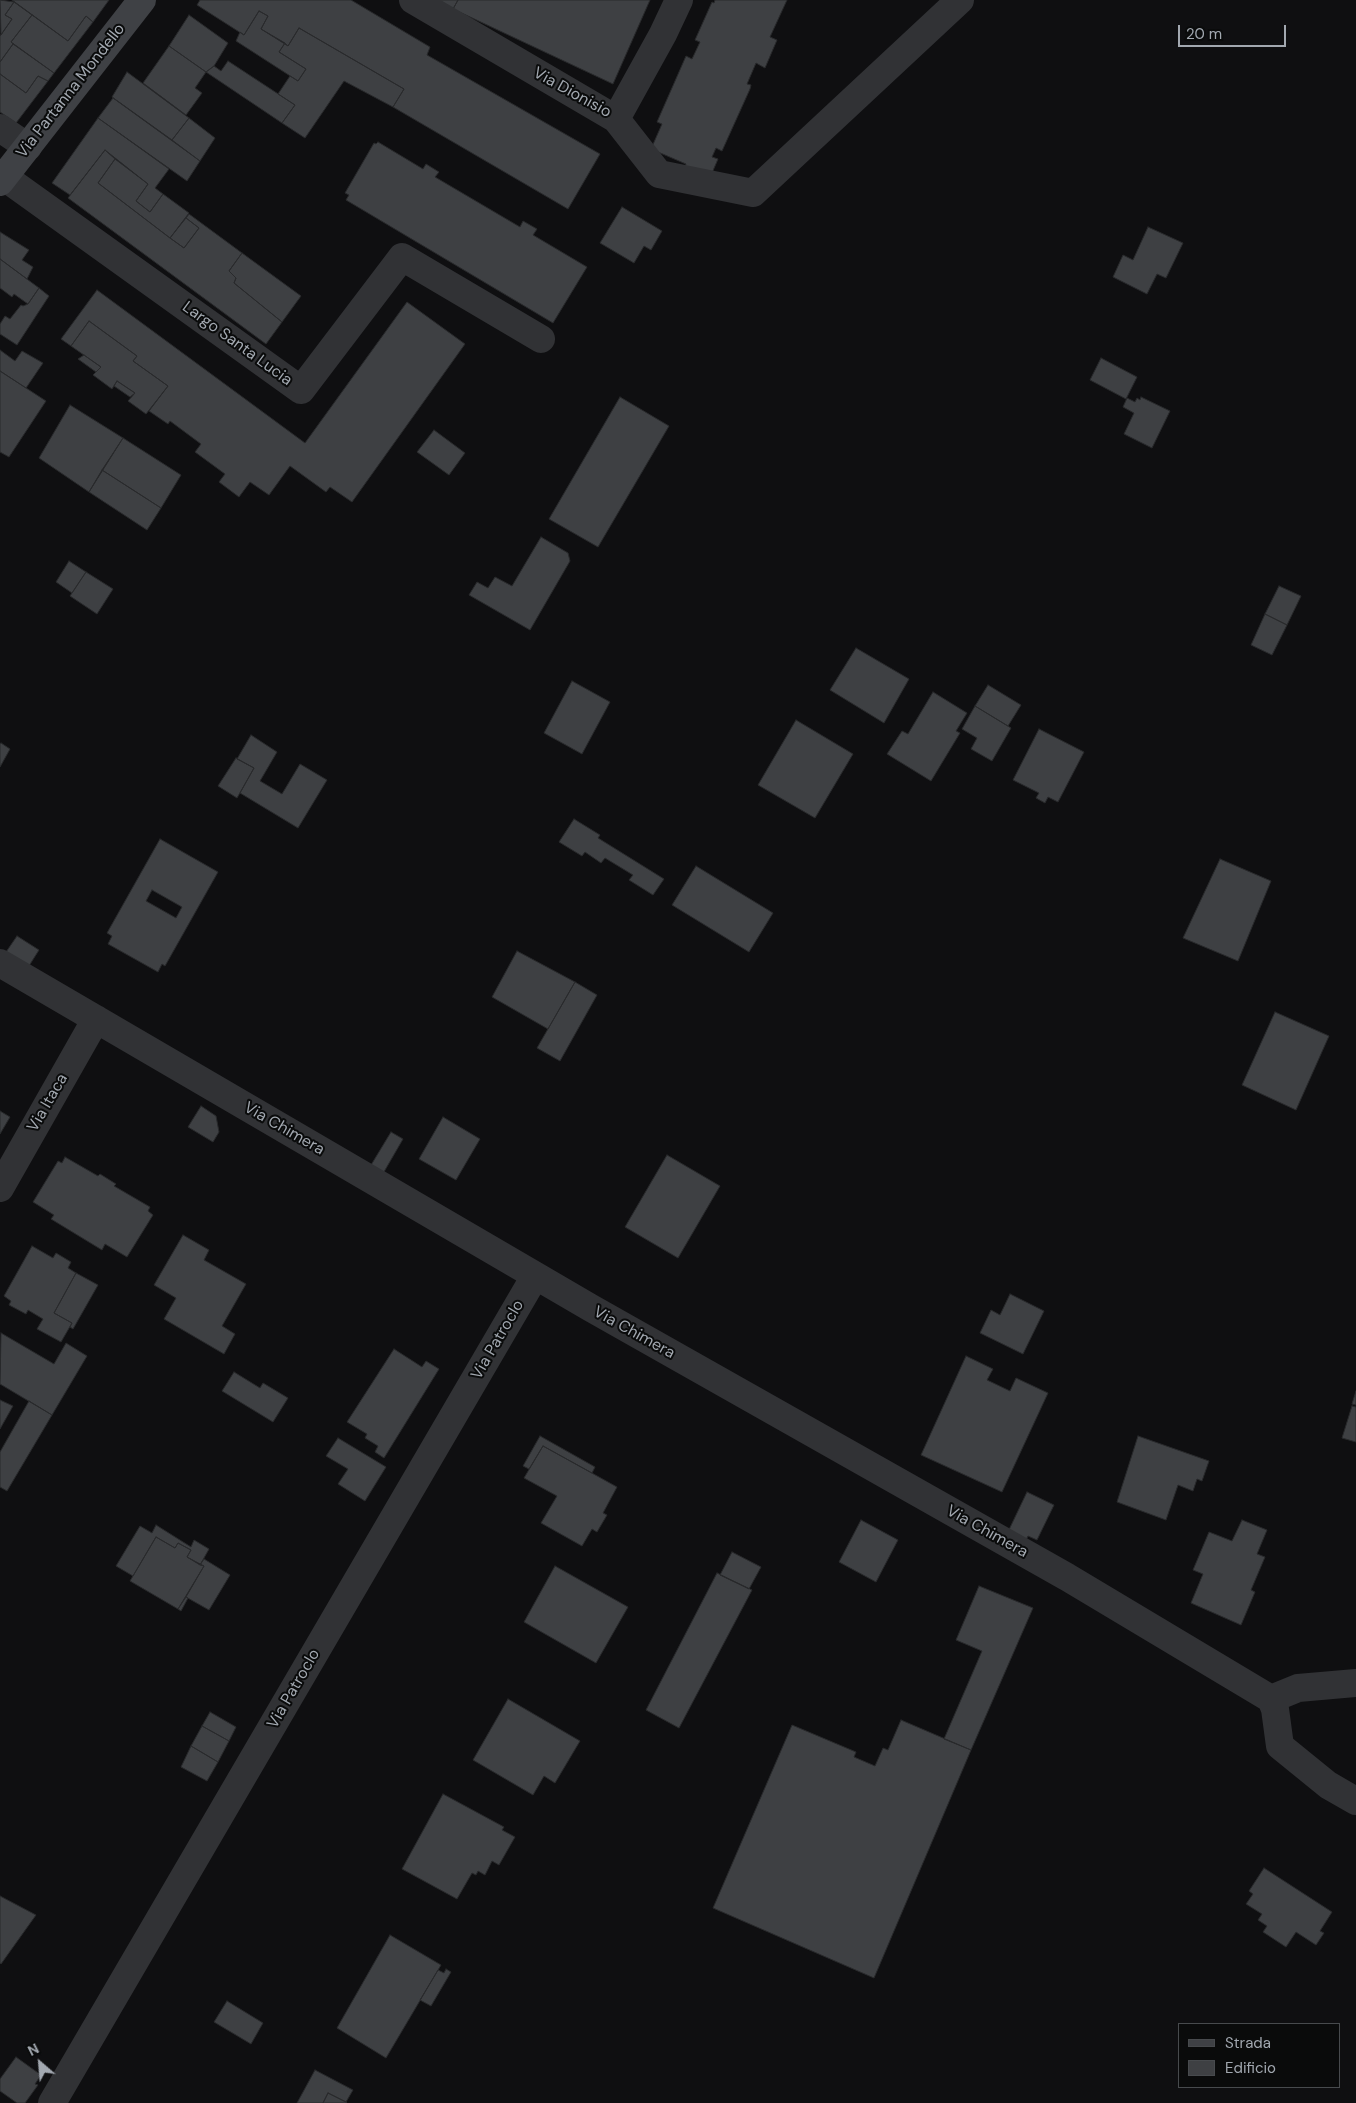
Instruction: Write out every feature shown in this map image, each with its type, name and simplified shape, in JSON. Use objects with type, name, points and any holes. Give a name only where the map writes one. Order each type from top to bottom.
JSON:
[{"type":"main road","name":"Via Partanna Mondello","points":[[2,179],[142,0]]},
{"type":"street","name":"Via Dionisio","points":[[413,0],[616,119],[663,34],[679,0]]},
{"type":"street","points":[[616,119],[659,174],[753,193],[960,0]]},
{"type":"street","points":[[0,128],[28,147]]},
{"type":"street","name":"Largo Santa Lucia","points":[[2,179],[301,390],[402,257],[541,339]]},
{"type":"street","name":"Via Chimera","points":[[0,963],[535,1276],[1067,1577],[1271,1699]]},
{"type":"street","name":"Via Itaca","points":[[0,1188],[96,1019]]},
{"type":"street","name":"Via Patroclo","points":[[52,2103],[535,1276]]},
{"type":"street","points":[[1356,1683],[1298,1688],[1271,1699],[1275,1709],[1280,1746],[1328,1785],[1356,1801]]},
{"type":"building","points":[[0,0],[14,2],[5,15],[12,19],[1,35]]},
{"type":"building","points":[[12,0],[109,0],[93,22],[86,16],[68,41]]},
{"type":"building","points":[[200,0],[351,0],[430,47],[427,55],[600,154],[568,209],[393,107],[404,89],[299,28],[288,46],[261,29],[268,16],[259,11],[244,35],[197,5]]},
{"type":"building","points":[[432,0],[458,0],[453,9]]},
{"type":"building","points":[[458,0],[650,0],[613,84],[453,9]]},
{"type":"building","points":[[715,0],[787,0],[770,37],[777,40],[765,68],[756,63],[747,84],[751,85],[750,89],[722,151],[716,148],[712,157],[718,159],[709,180],[684,169],[686,164],[651,149],[662,124],[657,122],[686,56],[692,59],[700,42],[695,40],[712,2],[714,3]]},
{"type":"building","points":[[14,2],[32,15],[11,42],[13,44],[0,62],[0,36],[12,19],[5,15]]},
{"type":"building","points":[[259,11],[268,16],[261,29],[285,43],[279,52],[306,69],[298,81],[236,41],[240,32],[244,35]]},
{"type":"building","points":[[32,15],[68,41],[86,16],[93,22],[54,73],[11,42]]},
{"type":"building","points":[[189,15],[228,43],[214,66],[206,72],[169,46]]},
{"type":"building","points":[[299,28],[404,89],[393,107],[344,81],[305,138],[282,123],[295,105],[278,94],[290,76],[298,81],[306,69],[279,52],[285,43],[288,46]]},
{"type":"building","points":[[13,44],[54,73],[48,81],[38,76],[26,93],[0,74],[0,62]]},
{"type":"building","points":[[169,46],[206,72],[195,88],[202,93],[186,115],[143,83]]},
{"type":"building","points":[[228,61],[295,105],[282,123],[206,72],[214,66],[221,71]]},
{"type":"building","points":[[127,72],[189,118],[172,140],[112,97]]},
{"type":"building","points":[[0,74],[26,93],[38,76],[48,81],[16,123],[0,112]]},
{"type":"building","points":[[113,98],[200,161],[187,181],[98,118]]},
{"type":"building","points":[[98,118],[169,169],[155,188],[163,194],[150,212],[136,201],[148,184],[105,150],[70,195],[52,183]]},
{"type":"building","points":[[189,118],[215,138],[200,161],[172,140]]},
{"type":"building","points":[[378,142],[423,169],[426,164],[439,172],[435,177],[520,227],[523,221],[537,229],[533,235],[587,267],[553,323],[346,200],[349,195],[345,193],[374,143]]},
{"type":"building","points":[[105,150],[115,159],[98,183],[170,238],[184,248],[199,228],[186,218],[189,214],[242,253],[229,271],[236,278],[234,283],[282,322],[266,344],[68,198]]},
{"type":"building","points":[[115,159],[148,184],[136,201],[150,212],[163,194],[189,213],[170,238],[98,183]]},
{"type":"building","points":[[622,207],[662,231],[651,250],[644,246],[634,263],[600,243]]},
{"type":"building","points":[[186,218],[199,228],[184,248],[170,238]]},
{"type":"building","points":[[1148,227],[1183,243],[1166,278],[1157,274],[1147,294],[1113,277],[1123,255],[1133,260]]},
{"type":"building","points":[[0,232],[29,250],[22,260],[33,267],[27,279],[0,259]]},
{"type":"building","points":[[242,253],[301,296],[282,322],[234,283],[236,278],[229,271]]},
{"type":"building","points":[[0,259],[39,288],[28,304],[14,294],[12,297],[0,288]]},
{"type":"building","points":[[39,288],[49,296],[17,345],[0,334],[0,324],[5,316],[10,319],[21,305],[28,304]]},
{"type":"building","points":[[97,290],[305,443],[407,302],[465,344],[352,502],[330,487],[326,492],[290,466],[269,495],[250,482],[239,497],[219,482],[225,474],[195,452],[201,444],[170,421],[168,424],[149,411],[168,386],[133,361],[137,356],[89,321],[71,346],[61,339]]},
{"type":"building","points":[[89,321],[137,356],[133,361],[168,386],[146,414],[128,401],[135,393],[117,381],[112,389],[93,375],[101,367],[71,346]]},
{"type":"building","points":[[0,350],[15,361],[22,351],[43,363],[26,388],[0,371]]},
{"type":"building","points":[[84,355],[101,367],[96,372],[78,359]]},
{"type":"building","points":[[1101,358],[1137,377],[1126,399],[1090,380]]},
{"type":"building","points":[[0,371],[46,401],[9,457],[0,452]]},
{"type":"building","points":[[117,381],[135,393],[130,397],[114,386]]},
{"type":"building","points":[[620,397],[669,426],[598,547],[549,519]]},
{"type":"building","points":[[1141,397],[1170,411],[1152,448],[1124,434],[1134,413],[1123,407],[1127,398],[1135,402],[1137,398],[1140,400]]},
{"type":"building","points":[[70,405],[123,438],[89,492],[39,458]]},
{"type":"building","points":[[434,430],[465,453],[449,475],[417,452]]},
{"type":"building","points":[[123,438],[181,475],[161,508],[102,470]]},
{"type":"building","points":[[102,470],[161,508],[147,530],[89,492]]},
{"type":"building","points":[[541,537],[568,553],[570,561],[530,630],[469,595],[477,582],[488,588],[495,577],[512,586]]},
{"type":"building","points":[[69,561],[86,572],[72,593],[56,582]]},
{"type":"building","points":[[86,572],[113,589],[97,614],[70,596]]},
{"type":"building","points":[[1279,586],[1301,596],[1287,625],[1265,614]]},
{"type":"building","points":[[1265,614],[1287,625],[1272,655],[1251,645]]},
{"type":"building","points":[[856,648],[909,679],[884,723],[830,690]]},
{"type":"building","points":[[572,681],[610,702],[582,754],[544,733]]},
{"type":"building","points":[[988,685],[1021,705],[1008,726],[975,706]]},
{"type":"building","points":[[933,692],[967,713],[956,731],[960,733],[931,781],[887,754],[902,731],[908,734]]},
{"type":"building","points":[[975,706],[1011,728],[992,761],[971,749],[977,738],[962,729]]},
{"type":"building","points":[[796,720],[853,754],[815,818],[758,785]]},
{"type":"building","points":[[1039,729],[1084,752],[1058,802],[1048,797],[1045,803],[1036,798],[1039,793],[1013,780]]},
{"type":"building","points":[[251,735],[277,752],[260,781],[282,794],[300,764],[327,780],[298,828],[240,793],[254,768],[237,759]]},
{"type":"building","points":[[0,744],[10,749],[0,767]]},
{"type":"building","points":[[236,758],[254,768],[237,798],[218,786]]},
{"type":"building","points":[[574,819],[600,835],[598,838],[664,879],[653,895],[629,880],[633,875],[605,858],[601,863],[585,852],[582,856],[559,842]]},
{"type":"building","points":[[160,839],[218,872],[165,966],[162,964],[158,972],[108,944],[112,936],[107,933]],"holes":[[[152,890],[182,907],[176,918],[146,901]]]},
{"type":"building","points":[[1220,859],[1271,881],[1238,961],[1183,938]]},
{"type":"building","points":[[696,866],[773,913],[749,952],[672,905]]},
{"type":"building","points":[[17,936],[39,950],[27,969],[4,955]]},
{"type":"building","points":[[517,951],[575,982],[548,1029],[492,997]]},
{"type":"building","points":[[575,982],[597,995],[560,1061],[537,1048]]},
{"type":"building","points":[[1275,1012],[1329,1036],[1296,1110],[1242,1085]]},
{"type":"building","points":[[201,1106],[216,1116],[219,1132],[213,1142],[188,1127]]},
{"type":"building","points":[[0,1111],[10,1117],[0,1134]]},
{"type":"building","points":[[443,1117],[480,1139],[456,1180],[419,1159]]},
{"type":"building","points":[[391,1132],[403,1139],[381,1177],[368,1170]]},
{"type":"building","points":[[667,1155],[720,1186],[678,1258],[625,1227]]},
{"type":"building","points":[[65,1157],[98,1176],[100,1174],[116,1184],[114,1186],[150,1207],[148,1211],[153,1215],[127,1257],[105,1244],[102,1250],[51,1219],[54,1215],[33,1202],[58,1161],[62,1163]]},
{"type":"building","points":[[183,1235],[209,1250],[204,1260],[246,1284],[222,1326],[235,1334],[224,1354],[164,1319],[176,1298],[154,1285]]},
{"type":"building","points":[[32,1246],[53,1258],[56,1253],[71,1262],[68,1268],[76,1273],[54,1313],[72,1323],[61,1342],[37,1329],[43,1319],[28,1310],[26,1314],[9,1305],[11,1301],[4,1296]]},
{"type":"building","points":[[76,1273],[98,1285],[73,1329],[70,1327],[72,1323],[54,1313]]},
{"type":"building","points":[[1010,1294],[1044,1311],[1023,1354],[980,1333],[991,1310],[1000,1315]]},
{"type":"building","points":[[1,1333],[54,1364],[66,1343],[87,1356],[52,1415],[0,1384]]},
{"type":"building","points":[[394,1349],[422,1367],[426,1361],[439,1369],[384,1458],[375,1452],[378,1446],[365,1438],[367,1434],[347,1422]]},
{"type":"building","points":[[966,1356],[993,1369],[987,1380],[1010,1391],[1016,1378],[1048,1393],[1002,1492],[921,1455]]},
{"type":"building","points":[[234,1372],[260,1388],[263,1383],[288,1398],[273,1422],[222,1391]]},
{"type":"building","points":[[1356,1391],[1356,1405],[1352,1404]]},
{"type":"building","points":[[0,1400],[13,1406],[0,1429]]},
{"type":"building","points":[[29,1401],[52,1415],[7,1491],[0,1487],[0,1452]]},
{"type":"building","points":[[1352,1406],[1356,1407],[1356,1442],[1342,1438]]},
{"type":"building","points":[[540,1436],[595,1467],[592,1473],[543,1446],[529,1469],[523,1466]]},
{"type":"building","points":[[1138,1436],[1209,1461],[1202,1481],[1197,1479],[1193,1491],[1178,1485],[1166,1520],[1117,1502]]},
{"type":"building","points":[[338,1438],[386,1467],[365,1501],[338,1484],[348,1469],[326,1456]]},
{"type":"building","points":[[543,1446],[617,1487],[603,1513],[607,1515],[597,1532],[592,1529],[582,1546],[541,1523],[557,1496],[524,1478]]},
{"type":"building","points":[[1027,1492],[1054,1505],[1037,1540],[1028,1536],[1024,1544],[1006,1536]]},
{"type":"building","points":[[861,1520],[898,1540],[876,1582],[839,1562]]},
{"type":"building","points":[[1242,1520],[1267,1530],[1257,1554],[1265,1557],[1251,1590],[1255,1592],[1241,1625],[1191,1603],[1203,1574],[1193,1570],[1209,1532],[1232,1541]]},
{"type":"building","points":[[156,1525],[191,1547],[194,1540],[209,1549],[200,1565],[187,1557],[191,1550],[178,1543],[175,1548],[156,1537],[133,1576],[116,1566],[140,1526],[152,1533]]},
{"type":"building","points":[[156,1537],[175,1548],[178,1543],[191,1550],[187,1557],[204,1566],[178,1609],[130,1581]]},
{"type":"building","points":[[732,1552],[761,1567],[749,1589],[720,1575]]},
{"type":"building","points":[[204,1559],[230,1575],[209,1610],[186,1597],[204,1566],[200,1565]]},
{"type":"building","points":[[555,1566],[628,1607],[596,1663],[524,1622]]},
{"type":"building","points":[[717,1573],[752,1590],[679,1728],[646,1710]]},
{"type":"building","points":[[979,1586],[1033,1608],[971,1750],[944,1739],[982,1651],[956,1640]]},
{"type":"building","points":[[186,1597],[188,1598],[181,1611],[178,1609]]},
{"type":"building","points":[[508,1699],[580,1741],[555,1783],[544,1776],[533,1795],[473,1760]]},
{"type":"building","points":[[210,1712],[236,1727],[229,1741],[202,1726]]},
{"type":"building","points":[[901,1720],[971,1750],[874,1978],[713,1908],[792,1725],[856,1752],[854,1757],[875,1766],[883,1748],[888,1750]]},
{"type":"building","points":[[202,1726],[229,1741],[218,1762],[191,1746]]},
{"type":"building","points":[[191,1746],[218,1762],[207,1781],[181,1767]]},
{"type":"building","points":[[443,1794],[504,1827],[502,1830],[515,1837],[499,1865],[492,1861],[485,1875],[478,1871],[476,1875],[472,1873],[457,1899],[402,1869]]},
{"type":"building","points":[[1264,1868],[1332,1912],[1320,1931],[1324,1933],[1316,1945],[1296,1932],[1286,1947],[1263,1932],[1267,1926],[1258,1920],[1262,1914],[1246,1904],[1253,1894],[1249,1891]]},
{"type":"building","points":[[0,1896],[36,1915],[1,1964],[0,1963]]},
{"type":"building","points":[[390,1935],[441,1965],[386,2058],[337,2028]]},
{"type":"building","points":[[446,1969],[451,1972],[431,2006],[420,2000],[438,1970],[444,1973]]},
{"type":"building","points":[[227,2001],[263,2023],[251,2044],[214,2022]]},
{"type":"building","points":[[16,2057],[41,2075],[35,2084],[38,2085],[25,2103],[17,2103],[0,2091],[0,2079]]},
{"type":"building","points":[[315,2070],[353,2090],[346,2102],[328,2093],[323,2103],[297,2103]]},
{"type":"building","points":[[328,2093],[346,2102],[347,2103],[323,2103]]}]
